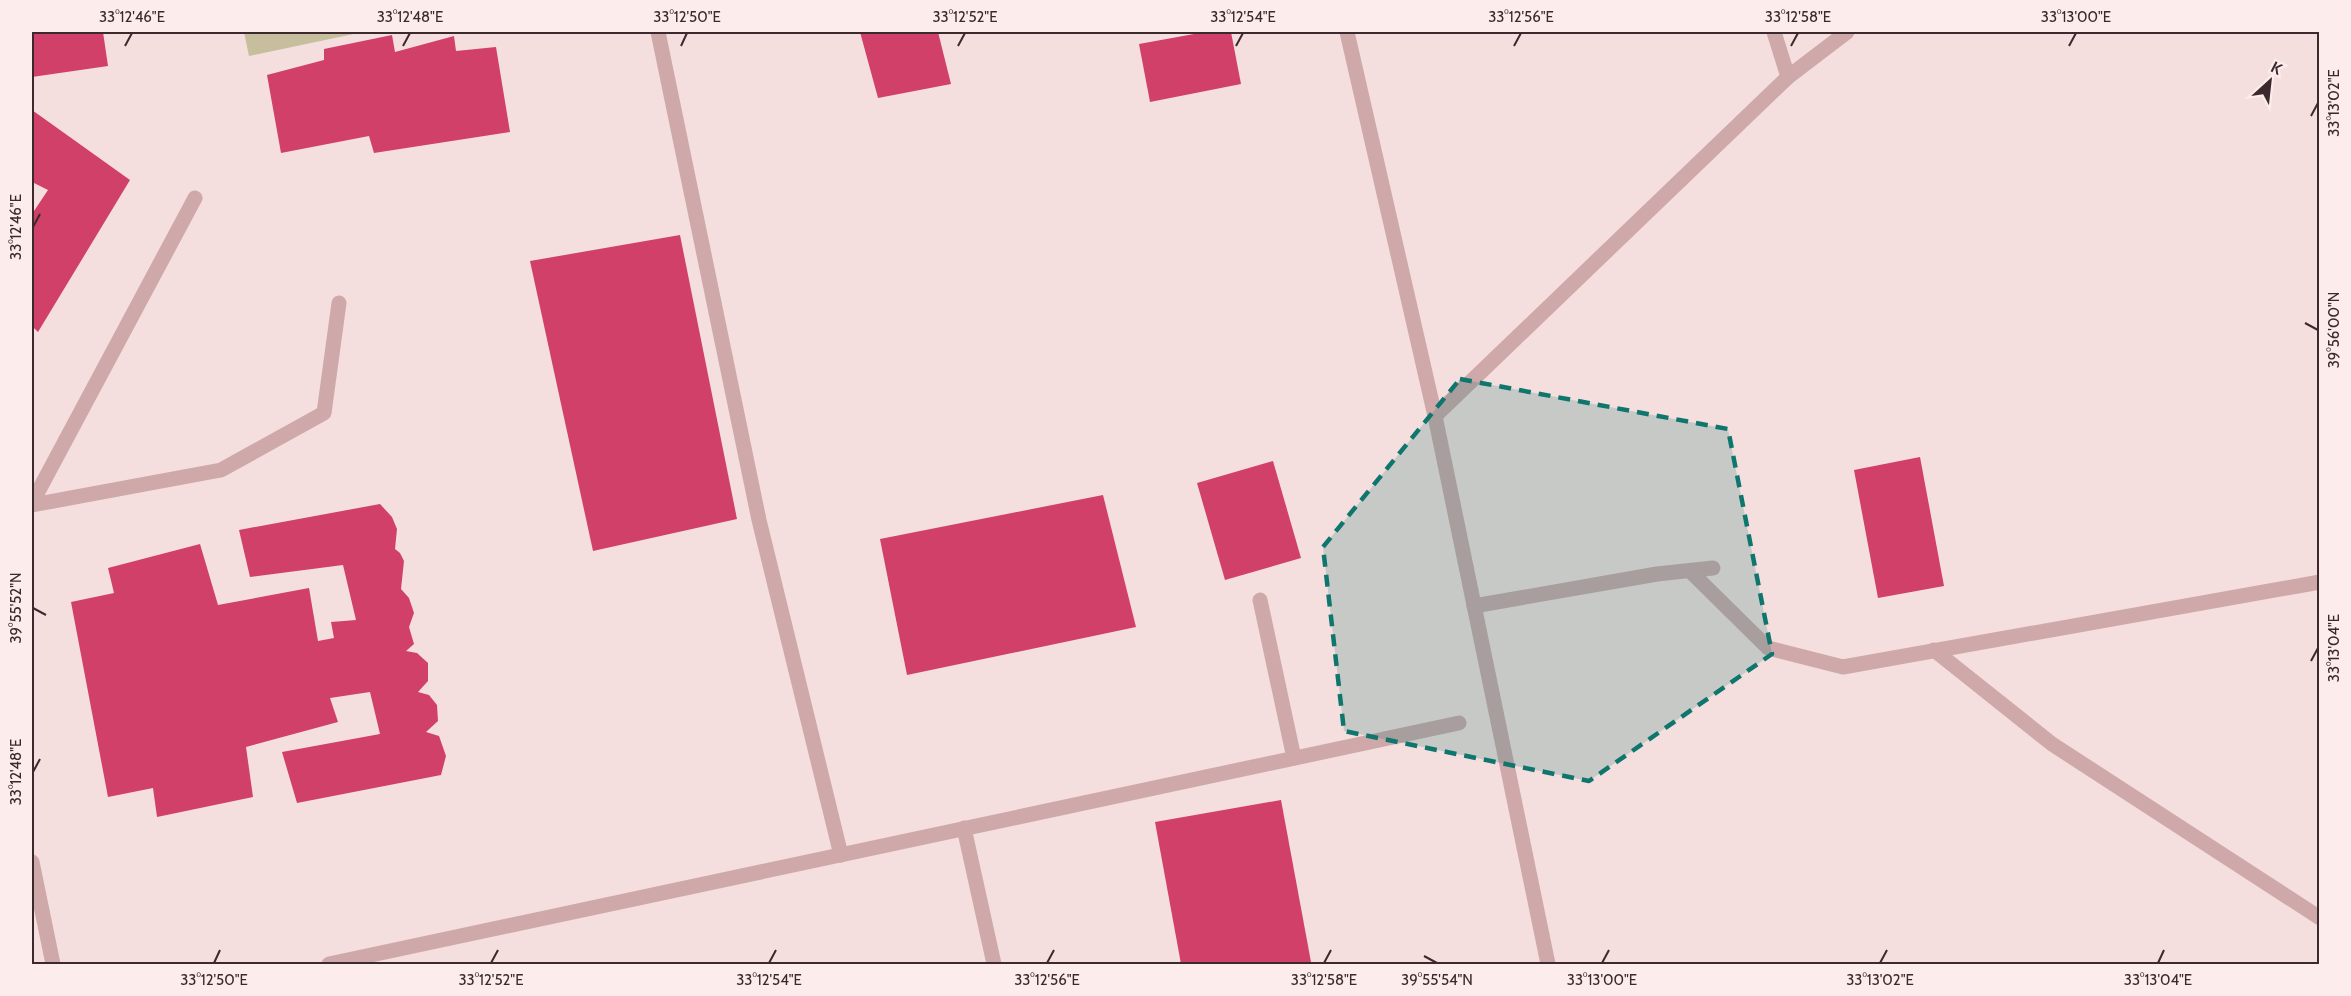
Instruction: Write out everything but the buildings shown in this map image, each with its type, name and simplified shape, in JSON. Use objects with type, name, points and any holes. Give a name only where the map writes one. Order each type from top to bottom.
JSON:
[{"type":"lane","points":[[658,32],[759,520],[841,855]]},
{"type":"lane","points":[[1347,32],[1435,416],[1548,964]]},
{"type":"lane","points":[[1774,32],[1788,77]]},
{"type":"lane","points":[[1435,416],[1788,77],[1846,32]]},
{"type":"lane","points":[[32,504],[195,198]]},
{"type":"lane","points":[[32,504],[221,470],[324,412],[339,303]]},
{"type":"lane","points":[[1474,606],[1657,574],[1713,568]]},
{"type":"lane","points":[[1690,571],[1768,648],[1843,667],[2319,582]]},
{"type":"lane","points":[[1260,600],[1294,758]]},
{"type":"lane","points":[[1934,650],[2052,744],[2319,918]]},
{"type":"lane","points":[[329,964],[1459,723]]},
{"type":"lane","points":[[964,828],[994,964]]},
{"type":"lane","points":[[32,862],[53,964]]},
{"type":"highlighted area","points":[[1460,379],[1728,429],[1772,654],[1589,781],[1344,731],[1323,547]]},
{"type":"shaded area","points":[[244,32],[363,32],[249,56]]}]
